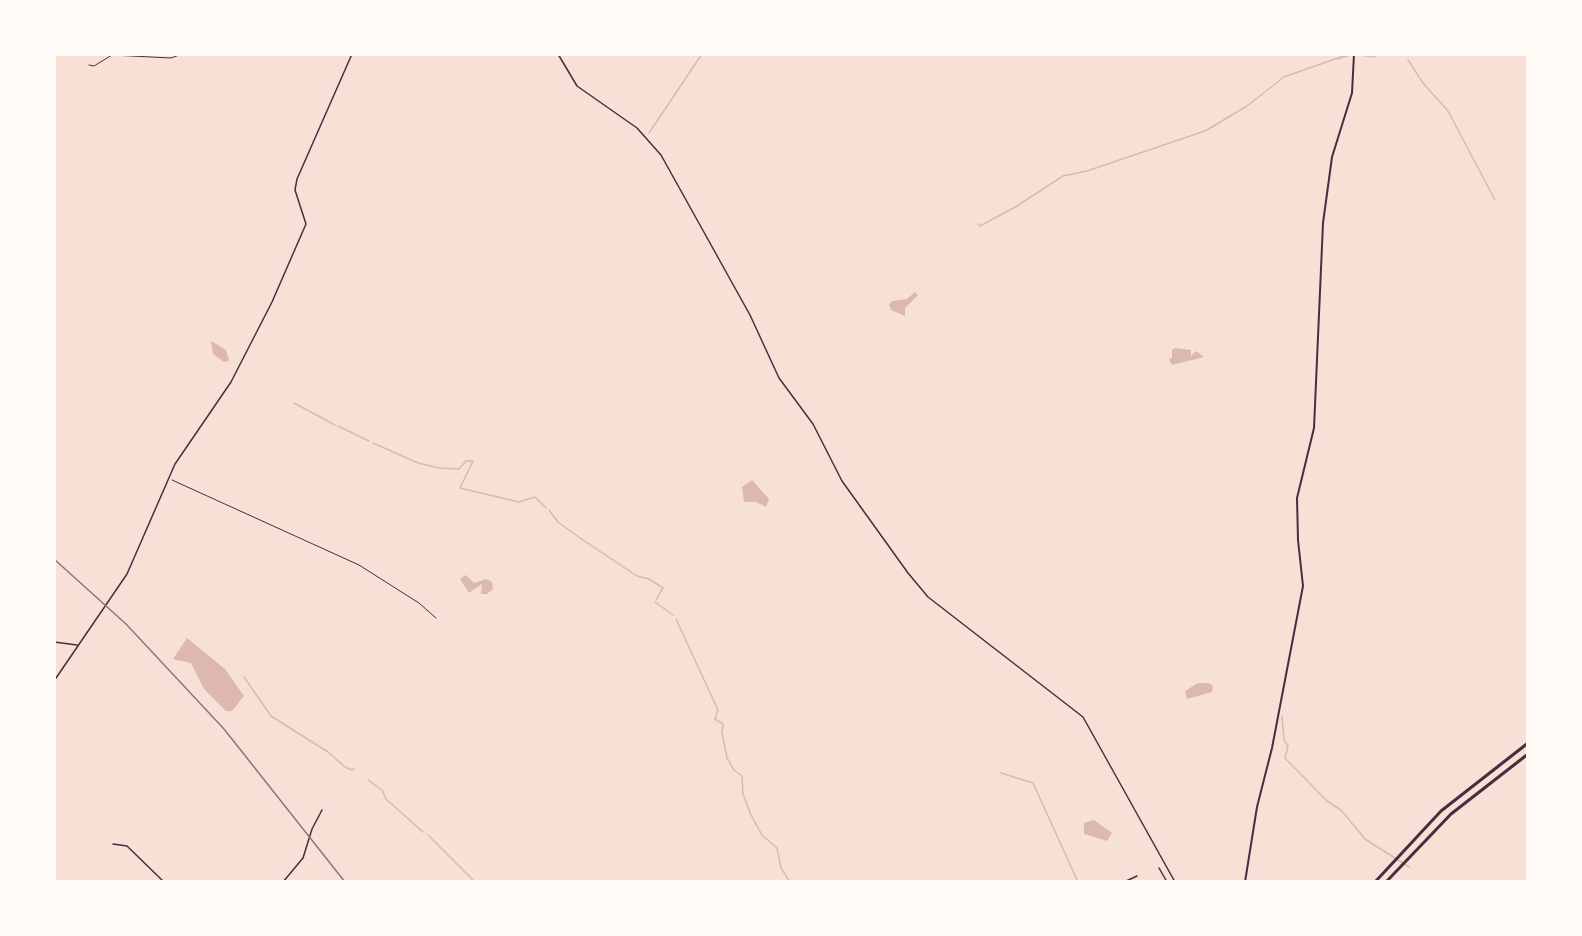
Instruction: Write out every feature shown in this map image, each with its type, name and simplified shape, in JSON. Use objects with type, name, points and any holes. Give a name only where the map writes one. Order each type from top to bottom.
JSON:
[{"type":"highway","points":[[1374,882],[1400,852],[1475,782],[1528,743]]},
{"type":"highway","points":[[1386,882],[1451,814],[1528,754]]},
{"type":"main road","points":[[1245,882],[1255,816],[1272,748],[1303,586],[1298,540],[1297,498],[1312,444],[1319,358],[1325,206],[1332,157],[1352,93],[1354,54]]},
{"type":"street","points":[[54,681],[127,574],[175,464],[231,382],[304,232],[306,219],[295,190],[297,179],[352,54]]},
{"type":"street","points":[[558,54],[577,86],[637,128],[661,155],[750,315],[779,378],[813,424],[842,481],[908,573],[928,597],[1083,717],[1175,882]]},
{"type":"street","points":[[54,642],[78,645]]},
{"type":"street","points":[[283,882],[303,858],[312,829],[322,810]]},
{"type":"street","points":[[113,844],[127,846],[164,882]]},
{"type":"street","points":[[1160,868],[1167,882]]},
{"type":"street","points":[[1124,882],[1136,876],[1136,882]]},
{"type":"path","points":[[89,65],[94,66],[112,55],[171,58],[182,54]]},
{"type":"path","points":[[168,478],[360,565],[419,603],[436,618]]},
{"type":"shaded area","points":[[915,292],[918,295],[905,308],[905,316],[891,310],[889,305],[892,301],[907,299]]},
{"type":"shaded area","points":[[211,341],[226,350],[229,361],[224,362],[213,354]]},
{"type":"shaded area","points":[[1175,348],[1191,350],[1191,356],[1196,351],[1204,357],[1172,365],[1169,359],[1172,358],[1172,350]]},
{"type":"shaded area","points":[[752,480],[769,499],[766,507],[756,502],[744,502],[742,487]]},
{"type":"shaded area","points":[[466,575],[474,583],[486,579],[492,582],[493,589],[487,594],[481,594],[482,584],[469,593],[460,579]]},
{"type":"shaded area","points":[[187,638],[225,669],[244,696],[232,711],[226,711],[204,689],[191,663],[173,659]]},
{"type":"shaded area","points":[[1198,683],[1209,683],[1213,686],[1212,692],[1187,699],[1185,691]]},
{"type":"shaded area","points":[[1094,820],[1112,833],[1107,841],[1084,834],[1084,823]]},
{"type":"waterway","points":[[649,133],[702,54]]},
{"type":"waterway","points":[[978,224],[980,226],[1017,206],[1063,176],[1087,171],[1205,131],[1247,106],[1284,77],[1349,54]]},
{"type":"waterway","points":[[1337,59],[1351,55]]},
{"type":"waterway","points":[[1359,55],[1375,57]]},
{"type":"waterway","points":[[1408,60],[1423,83],[1448,111],[1495,200]]},
{"type":"waterway","points":[[294,403],[335,425]]},
{"type":"waterway","points":[[338,426],[369,441]]},
{"type":"waterway","points":[[373,443],[418,463],[439,468],[459,469],[466,461],[473,461],[460,488],[519,502],[535,497],[546,508]]},
{"type":"waterway","points":[[549,510],[558,522],[580,538],[637,576],[649,579],[663,588],[656,600]]},
{"type":"waterway","points":[[655,602],[673,615]]},
{"type":"waterway","points":[[676,619],[718,710],[715,719],[723,724],[722,732],[727,758],[734,770],[742,776],[743,794],[751,815],[762,835],[777,848],[781,868],[790,882]]},
{"type":"waterway","points":[[244,677],[271,716],[328,752],[345,767],[352,770],[355,768]]},
{"type":"waterway","points":[[1282,716],[1284,740],[1288,746],[1285,758],[1327,801],[1341,810],[1365,839],[1409,867]]},
{"type":"waterway","points":[[1001,773],[1033,783],[1078,882]]},
{"type":"waterway","points":[[368,780],[382,790],[386,799],[423,832]]},
{"type":"waterway","points":[[428,835],[475,882]]},
{"type":"railway","points":[[54,559],[126,624],[224,729],[345,882]]}]
